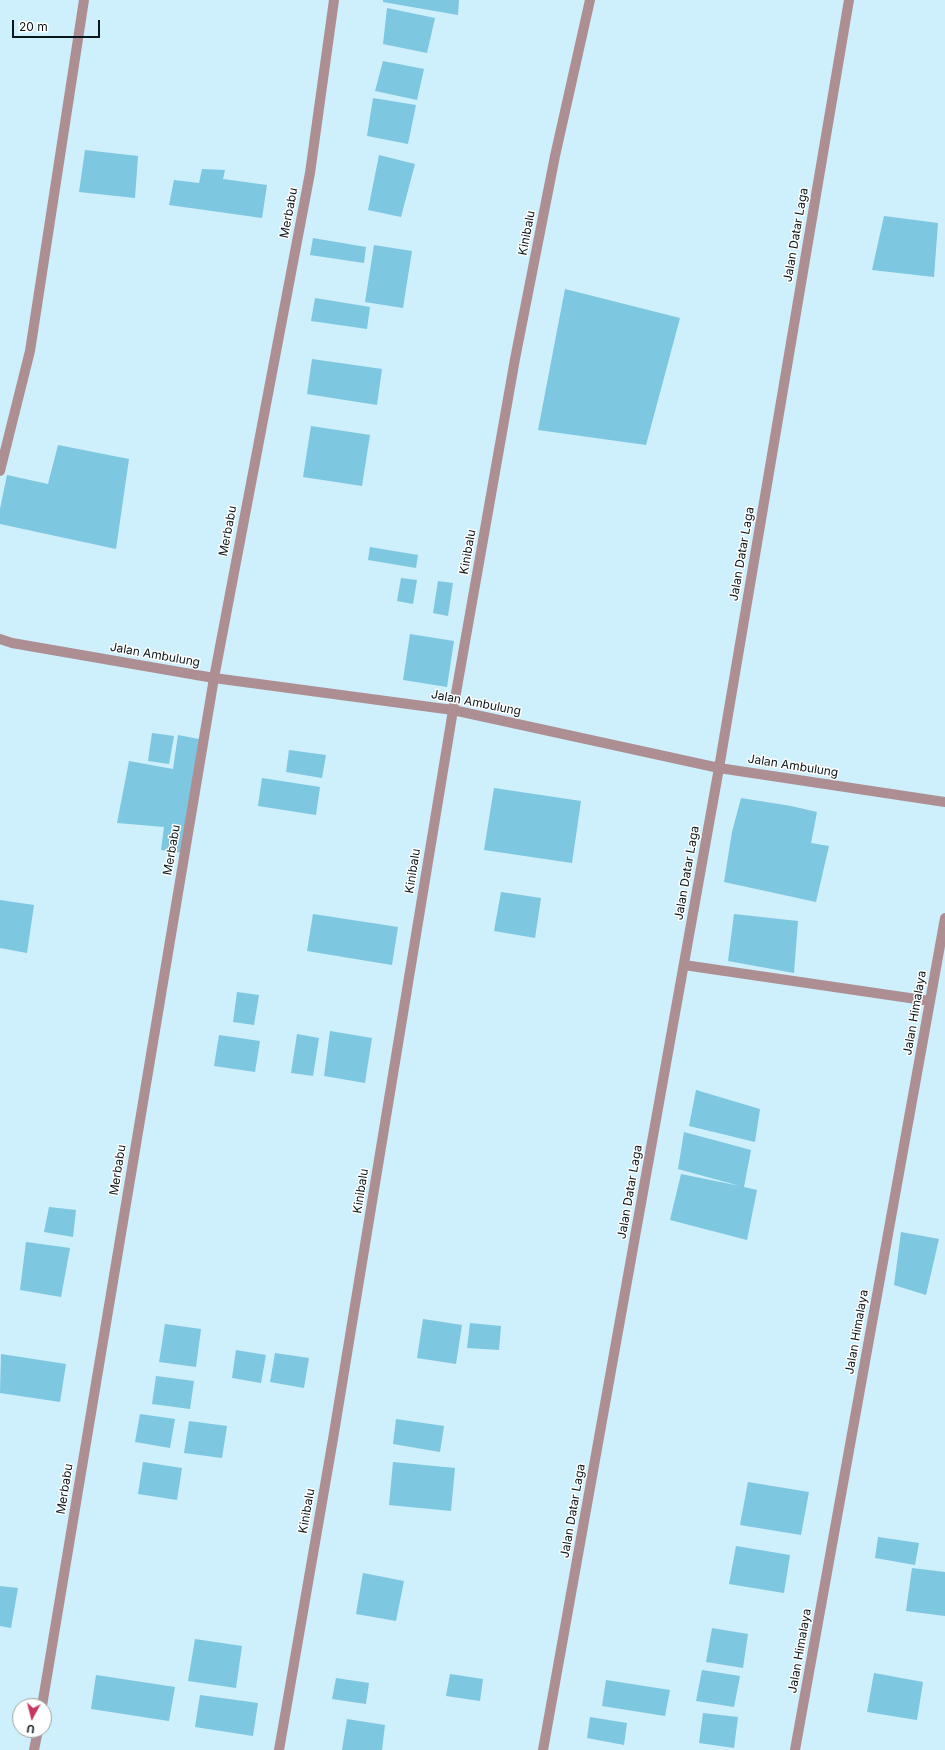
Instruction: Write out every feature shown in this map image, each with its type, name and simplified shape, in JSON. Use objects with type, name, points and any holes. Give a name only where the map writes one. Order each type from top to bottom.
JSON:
[{"type":"street","points":[[0,471],[30,350],[84,0]]},
{"type":"street","name":"Merbabu","points":[[43,1698],[214,678],[310,173],[334,0]]},
{"type":"street","name":"Kinibalu","points":[[278,1750],[333,1439],[453,710],[515,359],[555,156],[590,0]]},
{"type":"street","name":"Jalan Datar Laga","points":[[543,1750],[719,768],[849,0]]},
{"type":"street","name":"Jalan Ambulung","points":[[0,639],[12,643],[214,678],[453,710],[719,768],[945,802]]},
{"type":"street","name":"Jalan Himalaya","points":[[795,1750],[945,918]]},
{"type":"street","points":[[684,965],[930,1001]]},
{"type":"street","points":[[34,1750],[36,1738]]},
{"type":"building","points":[[383,0],[459,0],[458,15],[383,2]]},
{"type":"building","points":[[387,8],[435,18],[427,53],[383,44]]},
{"type":"building","points":[[383,61],[424,69],[417,100],[375,91]]},
{"type":"building","points":[[373,98],[416,105],[408,144],[367,136]]},
{"type":"building","points":[[85,150],[138,156],[135,198],[79,192]]},
{"type":"building","points":[[379,155],[415,164],[401,217],[368,210]]},
{"type":"building","points":[[202,169],[225,170],[223,179],[267,185],[262,218],[169,205],[174,180],[199,183]]},
{"type":"building","points":[[884,216],[938,223],[934,277],[872,270]]},
{"type":"building","points":[[313,238],[366,247],[364,263],[310,255]]},
{"type":"building","points":[[374,245],[412,251],[403,308],[365,302]]},
{"type":"building","points":[[565,289],[680,318],[646,445],[538,430]]},
{"type":"building","points":[[315,298],[370,307],[367,329],[311,321]]},
{"type":"building","points":[[312,359],[382,369],[377,405],[307,394]]},
{"type":"building","points":[[311,426],[370,435],[362,486],[303,477]]},
{"type":"building","points":[[58,445],[129,459],[116,549],[0,524],[0,509],[7,475],[48,484]]},
{"type":"building","points":[[370,547],[418,555],[416,568],[368,560]]},
{"type":"building","points":[[401,578],[417,580],[413,604],[397,601]]},
{"type":"building","points":[[438,581],[453,583],[448,616],[433,613]]},
{"type":"building","points":[[410,634],[454,641],[447,687],[403,680]]},
{"type":"building","points":[[152,733],[174,736],[169,764],[148,761]]},
{"type":"building","points":[[178,735],[204,740],[184,853],[161,850],[164,827],[117,823],[129,761],[173,769]]},
{"type":"building","points":[[289,750],[326,755],[322,778],[286,772]]},
{"type":"building","points":[[262,778],[320,787],[316,815],[258,806]]},
{"type":"building","points":[[494,788],[581,801],[572,863],[484,850]]},
{"type":"building","points":[[741,798],[817,812],[811,843],[829,846],[816,902],[724,882],[732,832]]},
{"type":"building","points":[[501,892],[541,898],[535,938],[494,931]]},
{"type":"building","points":[[0,900],[34,905],[27,953],[0,948]]},
{"type":"building","points":[[313,914],[398,927],[392,965],[307,951]]},
{"type":"building","points":[[734,914],[798,921],[794,973],[728,961]]},
{"type":"building","points":[[237,992],[259,995],[254,1025],[233,1022]]},
{"type":"building","points":[[330,1031],[372,1038],[365,1083],[324,1076]]},
{"type":"building","points":[[297,1034],[319,1038],[313,1076],[291,1073]]},
{"type":"building","points":[[219,1035],[260,1041],[255,1072],[214,1066]]},
{"type":"building","points":[[696,1090],[760,1109],[755,1142],[689,1126]]},
{"type":"building","points":[[684,1132],[751,1150],[744,1187],[757,1190],[747,1240],[670,1220],[681,1174],[740,1186],[678,1169]]},
{"type":"building","points":[[49,1207],[76,1210],[73,1237],[44,1232]]},
{"type":"building","points":[[901,1232],[939,1239],[926,1295],[894,1285]]},
{"type":"building","points":[[26,1242],[70,1248],[61,1297],[20,1290]]},
{"type":"building","points":[[423,1319],[462,1325],[456,1364],[417,1358]]},
{"type":"building","points":[[470,1323],[501,1326],[499,1350],[467,1348]]},
{"type":"building","points":[[165,1324],[201,1329],[196,1367],[159,1362]]},
{"type":"building","points":[[236,1350],[266,1355],[261,1383],[232,1378]]},
{"type":"building","points":[[275,1353],[309,1358],[304,1388],[270,1382]]},
{"type":"building","points":[[1,1354],[66,1364],[60,1402],[0,1393]]},
{"type":"building","points":[[156,1376],[194,1381],[190,1409],[152,1404]]},
{"type":"building","points":[[140,1414],[175,1419],[170,1448],[135,1442]]},
{"type":"building","points":[[396,1419],[444,1426],[440,1452],[393,1444]]},
{"type":"building","points":[[189,1421],[227,1426],[222,1458],[184,1453]]},
{"type":"building","points":[[143,1462],[182,1468],[177,1500],[138,1494]]},
{"type":"building","points":[[393,1462],[455,1468],[451,1511],[389,1505]]},
{"type":"building","points":[[748,1482],[809,1492],[801,1535],[740,1525]]},
{"type":"building","points":[[878,1537],[919,1543],[915,1565],[875,1558]]},
{"type":"building","points":[[736,1546],[790,1555],[784,1593],[729,1584]]},
{"type":"building","points":[[912,1568],[945,1572],[945,1616],[906,1611]]},
{"type":"building","points":[[363,1573],[404,1581],[396,1621],[356,1614]]},
{"type":"building","points":[[0,1586],[18,1588],[11,1628],[0,1626]]},
{"type":"building","points":[[712,1628],[748,1634],[743,1668],[706,1662]]},
{"type":"building","points":[[195,1639],[242,1646],[236,1688],[188,1681]]},
{"type":"building","points":[[702,1670],[740,1676],[734,1707],[696,1701]]},
{"type":"building","points":[[874,1673],[923,1682],[917,1720],[867,1712]]},
{"type":"building","points":[[450,1674],[483,1679],[480,1701],[446,1696]]},
{"type":"building","points":[[96,1675],[175,1687],[169,1721],[91,1709]]},
{"type":"building","points":[[336,1678],[369,1683],[366,1704],[332,1699]]},
{"type":"building","points":[[606,1680],[670,1690],[665,1716],[602,1706]]},
{"type":"building","points":[[200,1695],[258,1703],[253,1736],[195,1727]]},
{"type":"building","points":[[703,1713],[738,1717],[734,1748],[699,1743]]},
{"type":"building","points":[[590,1717],[627,1723],[624,1745],[587,1738]]},
{"type":"building","points":[[347,1719],[385,1725],[382,1750],[342,1750]]}]
